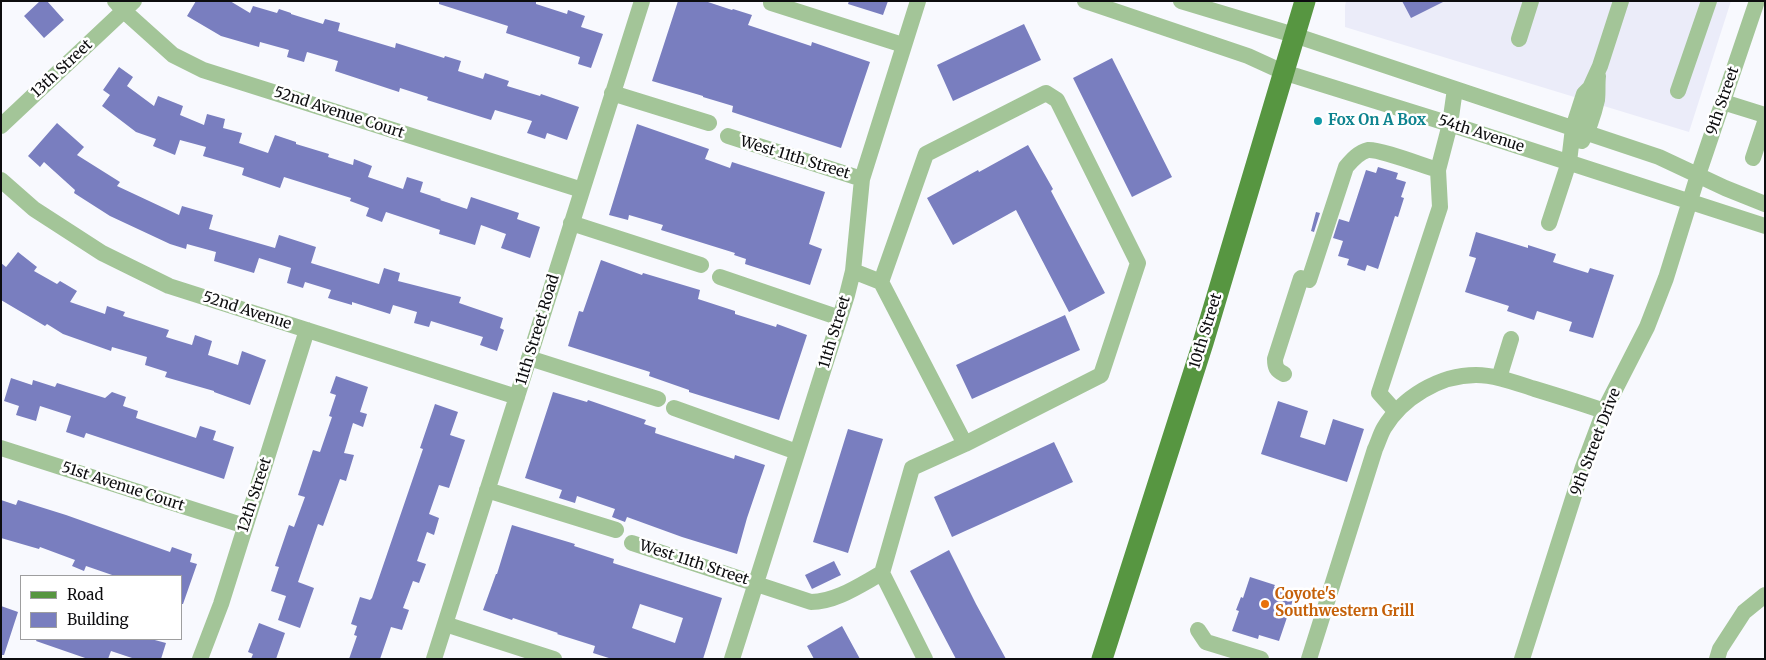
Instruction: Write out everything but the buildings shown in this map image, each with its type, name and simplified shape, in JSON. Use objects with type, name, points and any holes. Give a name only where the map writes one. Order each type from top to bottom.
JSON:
[{"type":"main road","name":"10th Street","points":[[1102,659],[1203,343],[1305,1]]},
{"type":"street","name":"11th Street Road","points":[[434,659],[642,1]]},
{"type":"street","name":"11th Street","points":[[732,659],[840,318],[853,272],[862,179],[918,1]]},
{"type":"street","name":"54th Avenue","points":[[1085,1],[1248,56],[1283,72],[1689,200],[1765,226]]},
{"type":"street","points":[[1181,1],[1294,35],[1659,157],[1765,204]]},
{"type":"street","points":[[1519,39],[1531,1]]},
{"type":"street","points":[[1549,224],[1580,131],[1597,98],[1596,90],[1600,66],[1621,1]]},
{"type":"street","points":[[1678,91],[1709,1]]},
{"type":"street","points":[[772,2],[903,45]]},
{"type":"street","name":"9th Street","points":[[1689,200],[1723,102],[1753,2]]},
{"type":"street","name":"13th Street","points":[[1,126],[124,5]]},
{"type":"street","name":"52nd Avenue Court","points":[[124,5],[173,55],[203,70],[582,190]]},
{"type":"street","points":[[1396,412],[1379,393],[1440,207],[1438,170],[1450,124],[1456,89]]},
{"type":"street","points":[[612,93],[709,123]]},
{"type":"street","points":[[881,282],[926,154],[1046,93],[1057,100],[1138,263],[1101,375],[965,444],[912,468],[882,573],[925,659]]},
{"type":"street","points":[[1723,102],[1765,115]]},
{"type":"street","points":[[1753,158],[1765,122]]},
{"type":"street","name":"West 11th Street","points":[[728,136],[862,179]]},
{"type":"street","points":[[1284,374],[1275,367],[1275,359],[1346,167],[1353,158],[1369,150],[1438,170]]},
{"type":"street","name":"52nd Avenue","points":[[1,180],[34,209],[102,253],[169,286],[517,396]]},
{"type":"street","name":"9th Street Drive","points":[[1522,659],[1583,467],[1604,411],[1647,327],[1666,278],[1689,200]]},
{"type":"street","points":[[572,223],[701,265]]},
{"type":"street","points":[[853,272],[881,282],[965,444]]},
{"type":"street","points":[[720,277],[840,318]]},
{"type":"street","name":"12th Street","points":[[200,659],[221,604],[307,330]]},
{"type":"street","points":[[1499,378],[1512,339]]},
{"type":"street","points":[[529,358],[658,399]]},
{"type":"street","points":[[1309,659],[1375,449],[1383,430],[1396,412],[1415,395],[1453,378],[1476,375],[1499,378],[1604,411]]},
{"type":"street","points":[[674,408],[798,452]]},
{"type":"street","name":"51st Avenue Court","points":[[1,448],[245,526]]},
{"type":"street","points":[[487,490],[616,530]]},
{"type":"street","name":"West 11th Street","points":[[632,543],[811,602],[822,602],[833,598],[882,573]]},
{"type":"street","points":[[1717,659],[1720,649],[1744,612],[1765,595]]},
{"type":"street","points":[[445,624],[554,659]]},
{"type":"street","points":[[1198,630],[1206,642],[1261,659]]},
{"type":"shaded area","points":[[1346,1],[1731,1],[1689,132],[1345,27]]},
{"type":"place","name":"Fox On A Box","points":[[1318,121]]},
{"type":"place","name":"Coyote's Southwestern Grill","points":[[1265,604]]}]
